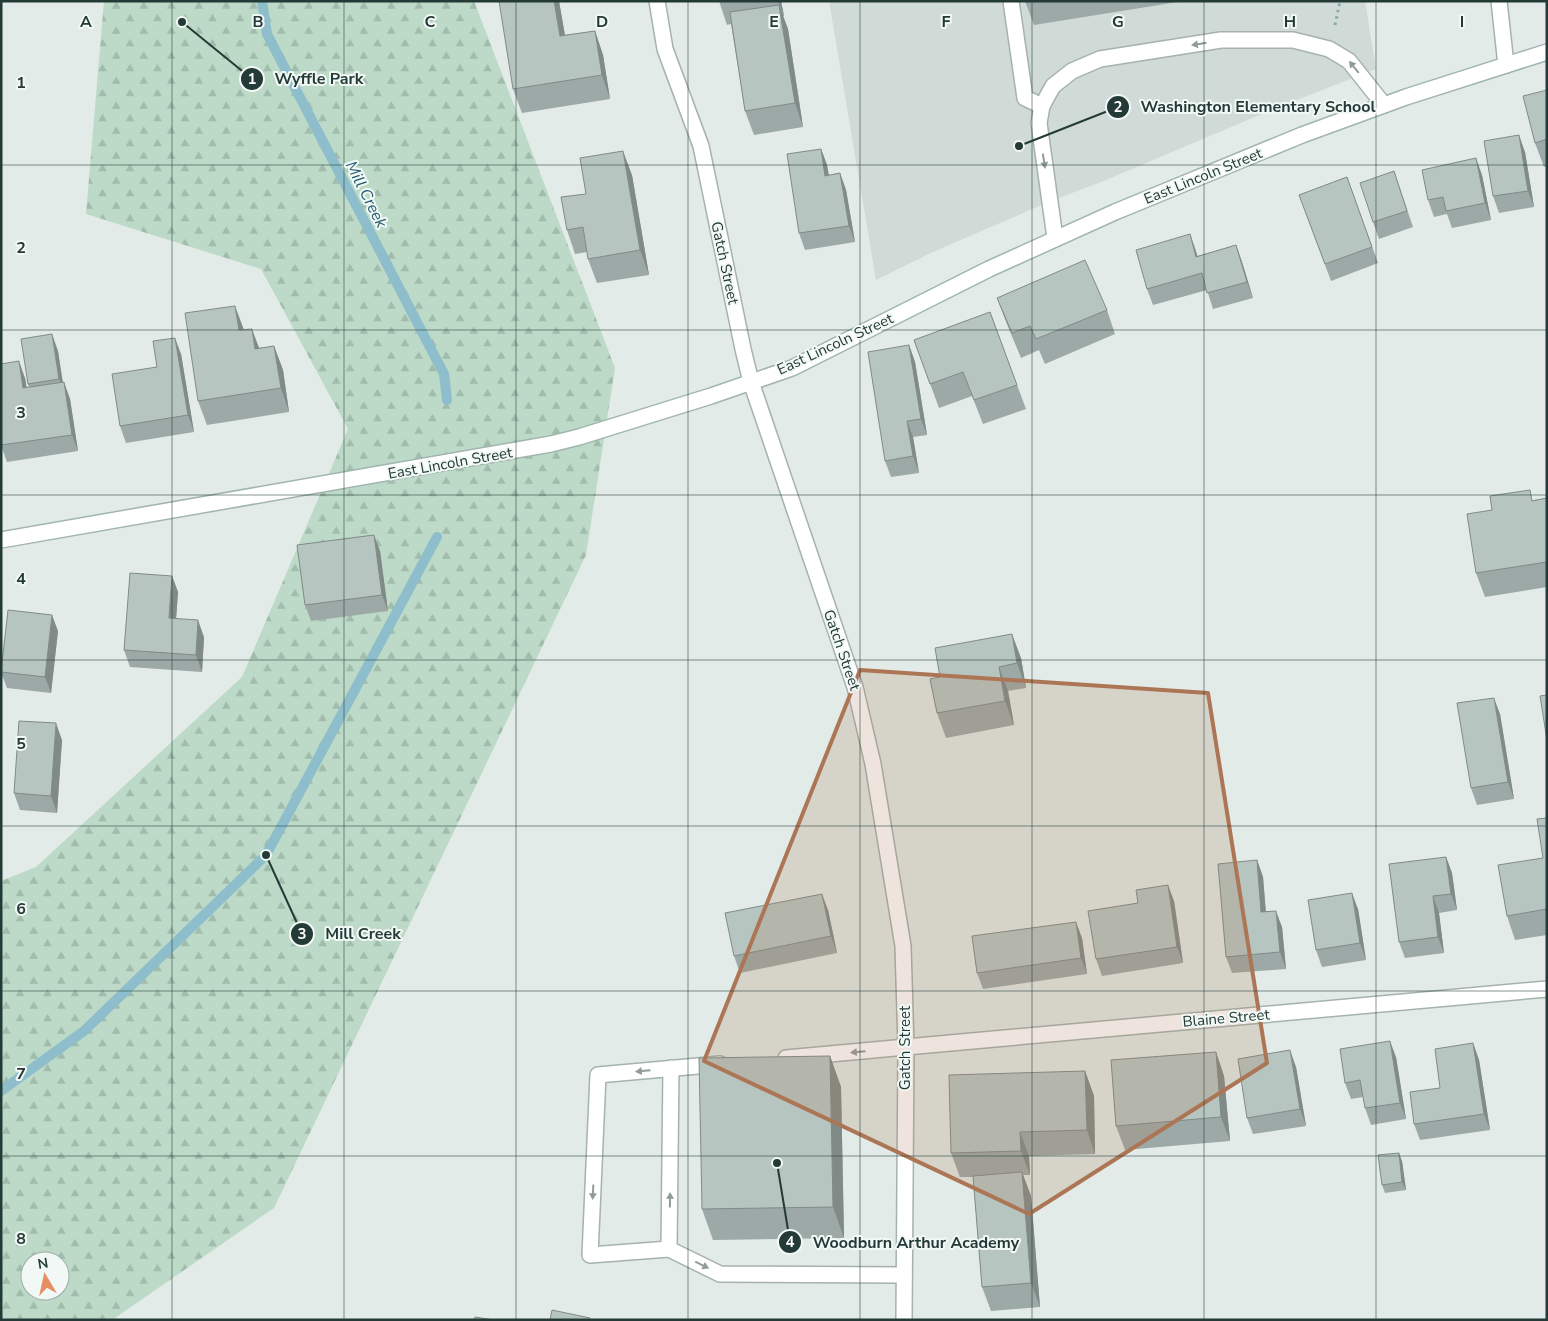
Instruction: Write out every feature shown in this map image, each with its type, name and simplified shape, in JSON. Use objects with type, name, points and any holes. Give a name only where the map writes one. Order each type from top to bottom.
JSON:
[{"type":"street","name":"Gatch Street","points":[[657,1],[665,49],[702,146],[751,382],[855,687],[873,764],[903,946],[906,1047],[904,1320]]},
{"type":"street","points":[[1012,1],[1025,98],[1042,106]]},
{"type":"street","points":[[1499,1],[1506,65]]},
{"type":"street","points":[[1055,238],[1040,123],[1042,106],[1053,86],[1072,71],[1100,60],[1221,40],[1292,40],[1330,49],[1349,61],[1384,105]]},
{"type":"street","name":"East Lincoln Street","points":[[1,540],[551,444],[712,396],[792,368],[1055,238],[1302,134],[1547,52]]},
{"type":"street","name":"Blaine Street","points":[[769,1059],[1547,989]]},
{"type":"street","points":[[730,1063],[598,1075],[590,1255],[669,1249],[720,1274],[904,1275]]},
{"type":"street","points":[[669,1249],[671,1068]]},
{"type":"highlighted area","points":[[860,670],[1208,693],[1267,1063],[1029,1214],[704,1061]]},
{"type":"shaded area","points":[[829,1],[1365,1],[1376,69],[1051,201],[935,251],[876,280]]},
{"type":"green space","points":[[104,1],[474,1],[615,368],[586,555],[274,1208],[112,1320],[1,1320],[1,881],[36,867],[242,677],[348,429],[261,269],[86,214]]},
{"type":"building","points":[[499,1],[554,1],[560,36],[595,31],[602,75],[513,89]]},
{"type":"building","points":[[779,5],[795,103],[745,111],[730,12]]},
{"type":"building","points":[[1547,90],[1547,139],[1535,143],[1523,96]]},
{"type":"building","points":[[1519,135],[1528,191],[1493,196],[1484,141]]},
{"type":"building","points":[[821,149],[825,176],[840,173],[849,226],[799,233],[787,154]]},
{"type":"building","points":[[623,151],[640,250],[588,259],[583,227],[567,230],[561,197],[586,194],[580,158]]},
{"type":"building","points":[[1476,158],[1485,203],[1446,211],[1443,197],[1428,200],[1422,170]]},
{"type":"building","points":[[1394,171],[1407,211],[1373,222],[1360,183]]},
{"type":"building","points":[[1347,177],[1372,247],[1325,264],[1299,195]]},
{"type":"building","points":[[1190,234],[1196,257],[1236,245],[1247,282],[1207,293],[1202,273],[1147,289],[1136,250]]},
{"type":"building","points":[[1085,260],[1107,310],[1036,339],[1030,326],[1012,333],[997,298]]},
{"type":"building","points":[[235,306],[239,330],[252,329],[255,349],[274,346],[281,388],[198,401],[185,313]]},
{"type":"building","points":[[990,312],[1017,385],[974,400],[963,372],[930,384],[914,340]]},
{"type":"building","points":[[52,334],[59,379],[28,384],[21,339]]},
{"type":"building","points":[[175,338],[188,415],[120,426],[112,374],[157,367],[153,341]]},
{"type":"building","points":[[909,345],[921,419],[907,421],[913,456],[885,461],[868,352]]},
{"type":"building","points":[[19,361],[23,388],[64,382],[72,435],[1,445],[1,364]]},
{"type":"building","points":[[1530,490],[1532,501],[1547,498],[1547,562],[1476,573],[1467,514],[1492,510],[1490,496]]},
{"type":"building","points":[[374,535],[382,595],[305,605],[297,545]]},
{"type":"building","points":[[130,573],[172,576],[169,618],[198,620],[196,655],[124,650]]},
{"type":"building","points":[[8,610],[52,615],[45,677],[1,672]]},
{"type":"building","points":[[1012,634],[1017,663],[999,667],[1005,701],[937,713],[930,679],[940,677],[935,648]]},
{"type":"building","points":[[1547,695],[1547,740],[1540,696]]},
{"type":"building","points":[[1494,698],[1508,782],[1471,788],[1457,703]]},
{"type":"building","points":[[19,721],[56,723],[51,796],[14,793]]},
{"type":"building","points":[[1547,818],[1547,909],[1507,916],[1498,865],[1543,858],[1537,819]]},
{"type":"building","points":[[1446,857],[1451,894],[1433,896],[1438,937],[1399,942],[1389,864]]},
{"type":"building","points":[[1257,860],[1261,912],[1276,911],[1280,952],[1226,957],[1218,864]]},
{"type":"building","points":[[1168,885],[1177,947],[1096,959],[1088,911],[1138,903],[1136,890]]},
{"type":"building","points":[[1352,893],[1360,943],[1316,950],[1308,900]]},
{"type":"building","points":[[822,894],[831,936],[734,956],[725,913]]},
{"type":"building","points":[[1076,922],[1081,958],[977,973],[972,936]]},
{"type":"building","points":[[1390,1041],[1400,1103],[1365,1108],[1360,1080],[1345,1083],[1340,1049]]},
{"type":"building","points":[[1473,1043],[1484,1114],[1414,1124],[1410,1092],[1440,1088],[1435,1049]]},
{"type":"building","points":[[1290,1050],[1300,1109],[1247,1118],[1238,1059]]},
{"type":"building","points":[[1216,1052],[1221,1117],[1116,1126],[1111,1060]]},
{"type":"building","points":[[830,1056],[833,1207],[702,1209],[699,1058]]},
{"type":"building","points":[[1085,1071],[1087,1130],[1020,1132],[1021,1151],[951,1153],[949,1075]]},
{"type":"building","points":[[1399,1153],[1402,1182],[1382,1185],[1378,1155]]},
{"type":"building","points":[[1022,1172],[1031,1283],[982,1287],[973,1176]]},
{"type":"building","points":[[552,1310],[590,1318],[589,1320],[550,1320]]},
{"type":"building","points":[[475,1317],[494,1320],[474,1320]]},
{"type":"waterway","name":"Mill Creek","points":[[262,1],[267,34],[444,374],[447,400]]},
{"type":"waterway","name":"Mill Creek","points":[[1,1091],[84,1031],[266,855],[437,537]]},
{"type":"place","name":"Wyffle Park","points":[[182,22]]},
{"type":"place","name":"Washington Elementary School","points":[[1019,146]]},
{"type":"place","name":"Mill Creek","points":[[266,855]]},
{"type":"place","name":"Woodburn Arthur Academy","points":[[777,1163]]}]
